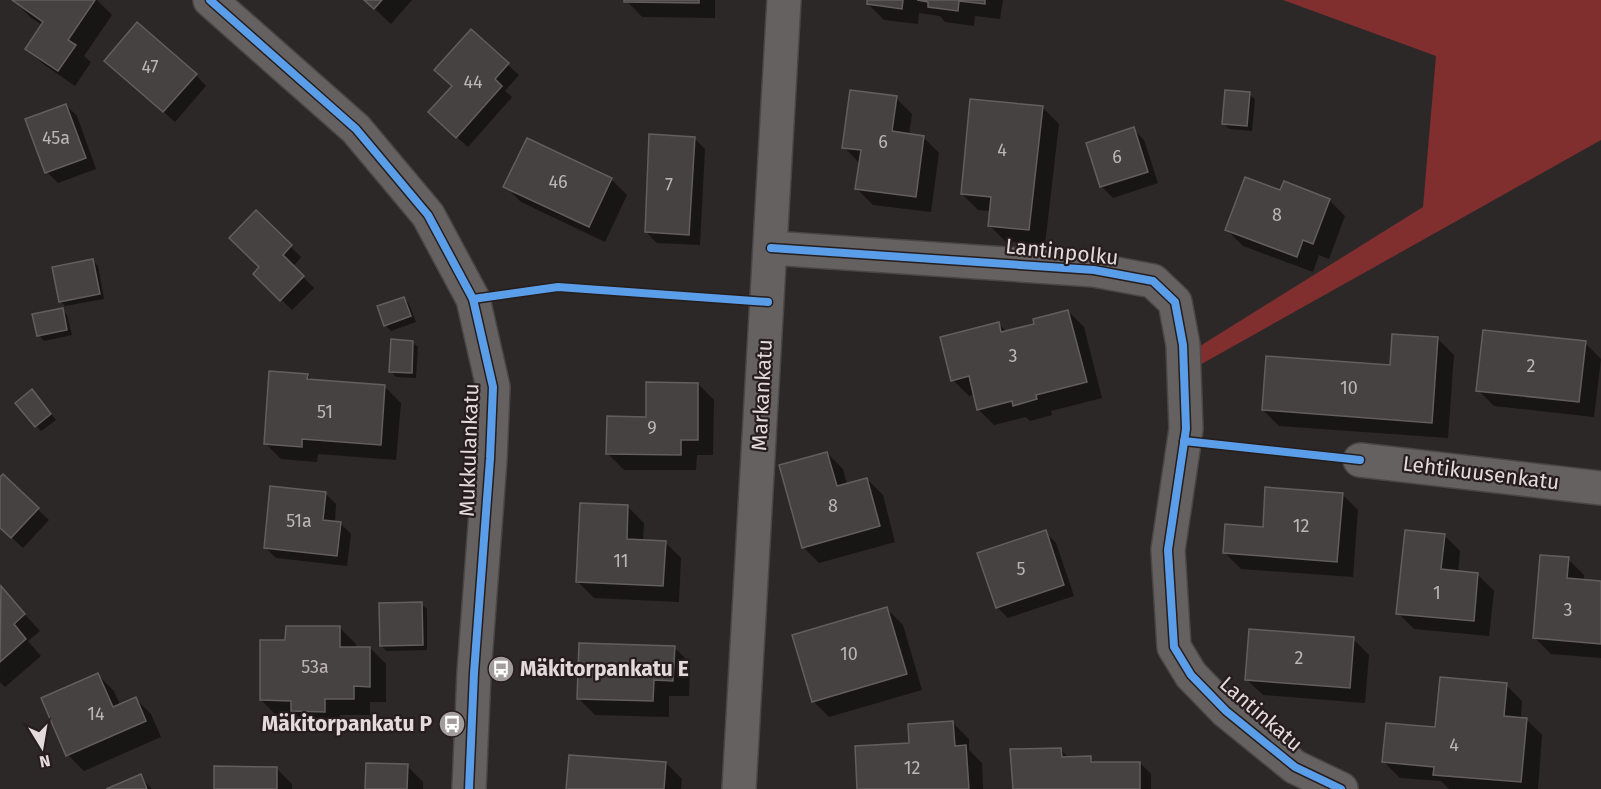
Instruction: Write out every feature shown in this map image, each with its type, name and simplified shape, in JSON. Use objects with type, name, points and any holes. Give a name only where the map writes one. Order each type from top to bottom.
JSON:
[{"type":"street","name":"Mukkulankatu","points":[[210,0],[356,129],[428,215],[473,299],[493,387],[474,673],[469,789]]},
{"type":"street","name":"Markankatu","points":[[740,789],[784,0]]},
{"type":"street","name":"Lantinpolku","points":[[771,248],[1094,270],[1153,281],[1175,302],[1183,345],[1186,429],[1168,550],[1174,646]]},
{"type":"street","name":"Lehtikuusenkatu","points":[[1360,460],[1601,488]]},
{"type":"street","name":"Lantinkatu","points":[[1174,646],[1191,675],[1226,711],[1295,767],[1341,789]]},
{"type":"shaded area","points":[[1283,0],[1601,0],[1601,140],[1198,366],[1200,346],[1423,207],[1436,56]]},
{"type":"building","points":[[12,0],[95,0],[68,40],[76,45],[58,71],[25,49],[43,22]]},
{"type":"building","points":[[364,0],[382,0],[374,9]]},
{"type":"building","points":[[624,0],[699,0],[699,3],[624,2]]},
{"type":"building","points":[[867,0],[903,0],[902,9],[867,4]]},
{"type":"building","points":[[917,0],[985,0],[985,4],[959,1],[958,11],[928,7],[928,2]]},
{"type":"building","points":[[137,22],[197,74],[163,112],[104,61]]},
{"type":"building","points":[[471,29],[509,63],[495,79],[502,86],[456,138],[428,112],[452,86],[434,70]]},
{"type":"building","points":[[850,90],[897,96],[892,131],[924,136],[916,197],[855,189],[861,150],[842,148]]},
{"type":"building","points":[[1225,90],[1250,92],[1247,126],[1222,124]]},
{"type":"building","points":[[970,99],[1043,106],[1029,230],[988,226],[991,197],[961,194]]},
{"type":"building","points":[[66,104],[86,158],[45,173],[25,119]]},
{"type":"building","points":[[1134,127],[1148,172],[1100,187],[1086,143]]},
{"type":"building","points":[[649,134],[695,137],[689,235],[645,232]]},
{"type":"building","points":[[527,138],[612,178],[589,227],[503,187]]},
{"type":"building","points":[[1245,177],[1280,190],[1284,181],[1330,199],[1313,244],[1303,240],[1297,257],[1225,230]]},
{"type":"building","points":[[256,210],[292,245],[283,255],[304,276],[280,301],[253,274],[259,267],[229,238]]},
{"type":"building","points":[[93,259],[100,294],[59,302],[52,267]]},
{"type":"building","points":[[404,297],[411,316],[384,326],[377,306]]},
{"type":"building","points":[[63,308],[67,330],[37,336],[32,314]]},
{"type":"building","points":[[1068,310],[1087,382],[1036,395],[1037,399],[1013,406],[1012,401],[977,410],[969,376],[951,381],[940,337],[999,322],[1001,332],[1034,324],[1033,319]]},
{"type":"building","points":[[1483,330],[1586,341],[1579,402],[1476,391]]},
{"type":"building","points":[[1392,334],[1438,337],[1432,423],[1262,410],[1266,356],[1390,365]]},
{"type":"building","points":[[391,339],[413,341],[412,373],[389,372]]},
{"type":"building","points":[[269,371],[308,374],[307,379],[385,385],[381,445],[302,439],[302,447],[264,444]]},
{"type":"building","points":[[646,382],[698,383],[698,440],[681,440],[681,455],[606,454],[607,416],[646,417]]},
{"type":"building","points":[[32,389],[51,414],[35,427],[15,403]]},
{"type":"building","points":[[827,452],[837,486],[867,478],[880,526],[802,548],[779,465]]},
{"type":"building","points":[[3,474],[39,508],[11,538],[0,528],[0,477]]},
{"type":"building","points":[[270,486],[326,492],[323,520],[341,522],[337,556],[264,548]]},
{"type":"building","points":[[1265,487],[1343,493],[1337,562],[1223,553],[1225,524],[1263,527]]},
{"type":"building","points":[[580,503],[628,505],[627,539],[666,541],[663,586],[576,582]]},
{"type":"building","points":[[1046,530],[1064,585],[996,608],[977,553]]},
{"type":"building","points":[[1405,530],[1445,534],[1441,569],[1478,573],[1474,621],[1396,614]]},
{"type":"building","points":[[1540,555],[1569,557],[1567,578],[1601,581],[1601,644],[1533,638]]},
{"type":"building","points":[[1,586],[25,614],[14,624],[26,639],[0,662]]},
{"type":"building","points":[[422,602],[423,645],[380,646],[379,603]]},
{"type":"building","points":[[887,607],[907,674],[812,702],[792,635]]},
{"type":"building","points":[[286,626],[340,626],[340,647],[370,647],[370,687],[354,686],[354,699],[325,699],[325,712],[291,711],[291,701],[260,700],[260,640],[285,640]]},
{"type":"building","points":[[1249,629],[1354,637],[1350,688],[1245,680]]},
{"type":"building","points":[[579,643],[675,646],[673,681],[654,680],[653,701],[577,699]]},
{"type":"building","points":[[98,673],[113,707],[136,697],[146,721],[66,756],[41,698]]},
{"type":"building","points":[[1440,677],[1507,683],[1504,716],[1527,718],[1521,782],[1433,775],[1434,767],[1382,762],[1386,723],[1435,727]]},
{"type":"building","points":[[953,721],[955,746],[966,745],[969,789],[857,789],[855,746],[909,743],[908,724]]},
{"type":"building","points":[[1061,748],[1062,757],[1091,756],[1091,762],[1140,762],[1140,789],[1013,789],[1010,749]]},
{"type":"building","points":[[569,755],[666,762],[664,789],[566,789]]},
{"type":"building","points":[[366,763],[408,764],[407,789],[365,789]]},
{"type":"building","points":[[214,766],[277,767],[277,789],[214,789]]},
{"type":"building","points":[[141,774],[147,789],[106,789]]},
{"type":"cycle path","points":[[210,0],[356,129],[428,215],[473,299],[493,387],[474,673],[469,789]]},
{"type":"cycle path","points":[[771,248],[1094,270],[1153,281],[1175,302],[1183,345],[1186,429],[1168,550],[1174,647],[1191,675],[1226,711],[1295,767],[1341,789]]},
{"type":"cycle path","points":[[473,299],[558,287],[768,302]]},
{"type":"cycle path","points":[[1184,441],[1360,460]]},
{"type":"place","name":"Mäkitorpankatu E","points":[[501,669]]},
{"type":"place","name":"Mäkitorpankatu P","points":[[452,724]]}]
